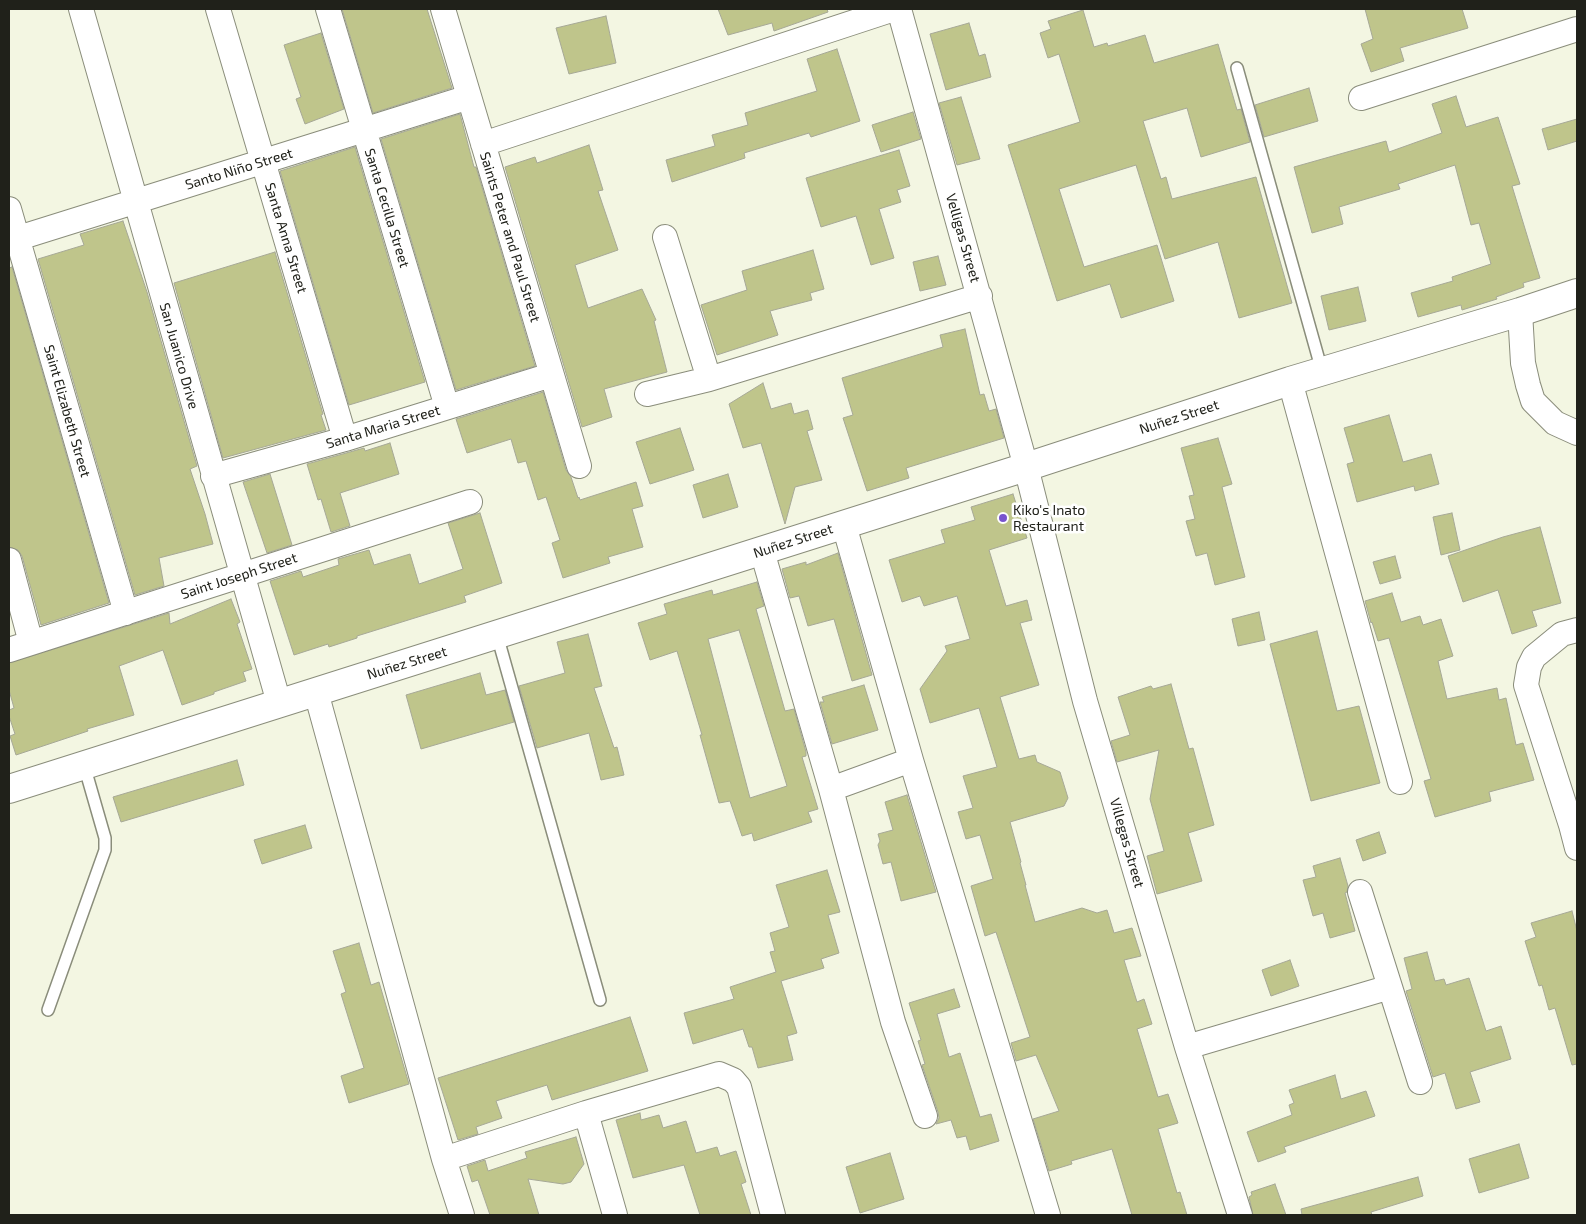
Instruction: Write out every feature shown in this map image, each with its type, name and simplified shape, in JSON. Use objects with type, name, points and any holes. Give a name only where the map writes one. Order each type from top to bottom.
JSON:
[{"type":"street","name":"San Juanico Drive","points":[[81,9],[279,703]]},
{"type":"street","name":"Santa Anna Street","points":[[218,9],[345,438]]},
{"type":"street","name":"Santa Cecilla Street","points":[[328,9],[446,408]]},
{"type":"street","name":"Saints Peter and Paul Street","points":[[443,9],[579,466]]},
{"type":"street","points":[[483,144],[894,9]]},
{"type":"street","name":"Velligas Street","points":[[899,9],[1026,467]]},
{"type":"street","points":[[1362,98],[1577,28]]},
{"type":"street","name":"Santo Niño Street","points":[[13,240],[469,98]]},
{"type":"street","name":"Saint Elizabeth Street","points":[[9,209],[13,240],[126,613]]},
{"type":"street","points":[[665,236],[708,378]]},
{"type":"street","name":"Nuñez Street","points":[[9,788],[1026,467],[1290,381],[1577,293]]},
{"type":"street","points":[[647,394],[708,378],[980,296]]},
{"type":"street","points":[[1520,312],[1523,363],[1533,401],[1555,423],[1577,433]]},
{"type":"street","name":"Santa Maria Street","points":[[213,476],[446,408],[551,375]]},
{"type":"street","points":[[1290,381],[1400,782]]},
{"type":"street","name":"Villegas Street","points":[[1026,467],[1085,701],[1187,1048],[1240,1215]]},
{"type":"street","name":"Saint Joseph Street","points":[[9,650],[470,502]]},
{"type":"street","points":[[844,524],[911,760],[1048,1215]]},
{"type":"street","points":[[762,550],[831,790],[893,1022],[925,1116]]},
{"type":"street","points":[[9,560],[31,643]]},
{"type":"street","points":[[1577,630],[1562,634],[1534,658],[1529,667],[1526,685],[1574,824],[1577,848]]},
{"type":"street","points":[[316,692],[444,1159],[462,1215]]},
{"type":"street","points":[[831,790],[911,760]]},
{"type":"street","points":[[1360,892],[1420,1082]]},
{"type":"street","points":[[1187,1048],[1390,987]]},
{"type":"street","points":[[444,1159],[586,1113],[719,1074],[733,1080],[739,1087],[773,1215]]},
{"type":"street","points":[[586,1113],[615,1215]]},
{"type":"lane","points":[[1237,68],[1322,371]]},
{"type":"lane","points":[[497,634],[600,1000]]},
{"type":"lane","points":[[48,1010],[105,850],[105,838],[84,765]]},
{"type":"building","points":[[342,9],[427,9],[452,88],[373,113]]},
{"type":"building","points":[[718,9],[827,9],[828,12],[774,31],[772,23],[728,35]]},
{"type":"building","points":[[1365,9],[1462,9],[1468,28],[1400,48],[1404,61],[1371,72],[1361,44],[1373,39]]},
{"type":"building","points":[[1083,10],[1094,47],[1107,43],[1108,46],[1145,35],[1154,63],[1218,44],[1237,110],[1241,109],[1250,142],[1201,157],[1187,108],[1143,121],[1161,179],[1166,177],[1172,199],[1256,177],[1292,303],[1239,318],[1218,242],[1165,259],[1136,165],[1059,189],[1084,267],[1157,245],[1174,301],[1121,318],[1110,284],[1057,301],[1008,145],[1080,122],[1059,54],[1048,58],[1040,33],[1051,29],[1048,21]]},
{"type":"building","points":[[606,16],[616,63],[569,74],[556,28]]},
{"type":"building","points":[[969,23],[979,56],[985,54],[991,77],[946,90],[930,34]]},
{"type":"building","points":[[321,33],[344,109],[305,124],[296,99],[301,97],[284,45]]},
{"type":"building","points":[[837,49],[860,121],[811,137],[809,133],[744,153],[745,158],[672,182],[666,160],[715,146],[712,135],[748,125],[745,113],[817,91],[807,59]]},
{"type":"building","points":[[1309,88],[1318,121],[1264,137],[1255,105]]},
{"type":"building","points":[[1456,96],[1466,127],[1498,117],[1520,184],[1512,186],[1540,278],[1523,283],[1524,287],[1496,297],[1497,299],[1462,310],[1461,305],[1418,317],[1411,293],[1453,281],[1452,277],[1491,264],[1479,223],[1471,225],[1455,165],[1398,184],[1400,189],[1339,207],[1343,224],[1312,233],[1294,167],[1386,141],[1389,152],[1442,133],[1432,104]]},
{"type":"building","points":[[961,97],[980,159],[957,165],[939,103]]},
{"type":"building","points":[[913,112],[921,139],[881,152],[872,125]]},
{"type":"building","points":[[460,114],[474,167],[476,167],[535,366],[456,390],[381,139]]},
{"type":"building","points":[[1577,119],[1577,141],[1548,150],[1542,129]]},
{"type":"building","points":[[589,145],[603,190],[598,191],[618,250],[575,265],[588,308],[642,289],[656,320],[654,321],[667,372],[604,389],[612,417],[582,427],[505,167],[535,157],[537,163]]},
{"type":"building","points":[[355,147],[425,382],[349,405],[280,171]]},
{"type":"building","points":[[899,150],[910,186],[897,190],[901,202],[879,209],[894,258],[871,265],[856,216],[821,227],[806,178]]},
{"type":"building","points":[[123,221],[147,292],[197,466],[190,469],[213,544],[159,558],[164,586],[135,595],[38,259],[84,245],[80,234]]},
{"type":"building","points":[[813,250],[824,289],[810,293],[812,300],[770,311],[778,335],[717,355],[701,305],[747,290],[742,271]]},
{"type":"building","points":[[275,252],[323,414],[321,415],[326,430],[223,458],[174,283]]},
{"type":"building","points":[[938,256],[946,285],[920,291],[913,262]]},
{"type":"building","points":[[12,267],[109,603],[41,625],[22,556],[18,550],[9,547],[9,268]]},
{"type":"building","points":[[1358,287],[1366,321],[1329,330],[1321,296]]},
{"type":"building","points":[[965,329],[980,395],[984,394],[989,411],[996,409],[1004,438],[906,468],[909,478],[867,491],[843,418],[853,415],[842,378],[943,347],[940,335]]},
{"type":"building","points":[[763,383],[771,409],[791,403],[794,414],[808,410],[813,429],[807,431],[822,480],[795,487],[785,524],[761,443],[743,448],[729,404]]},
{"type":"building","points":[[543,392],[566,470],[571,477],[578,498],[580,500],[636,482],[643,506],[632,509],[643,547],[608,557],[610,563],[563,578],[552,543],[560,540],[546,497],[538,500],[526,461],[518,463],[511,439],[467,453],[456,419]]},
{"type":"building","points":[[1389,415],[1403,462],[1431,454],[1439,484],[1415,491],[1414,486],[1357,502],[1347,464],[1354,462],[1344,428]]},
{"type":"building","points":[[680,428],[694,470],[650,484],[636,442]]},
{"type":"building","points":[[1218,438],[1232,484],[1222,487],[1245,577],[1215,585],[1207,553],[1196,556],[1186,521],[1195,519],[1189,496],[1194,495],[1181,448]]},
{"type":"building","points":[[390,443],[399,474],[340,493],[350,526],[331,532],[321,499],[318,500],[307,464],[364,448],[365,451]]},
{"type":"building","points":[[270,474],[292,545],[267,553],[243,482]]},
{"type":"building","points":[[728,474],[738,507],[703,518],[693,485]]},
{"type":"building","points":[[1013,494],[1027,538],[989,550],[1006,606],[1027,600],[1032,620],[1020,623],[1039,685],[1000,697],[1019,759],[1035,755],[1037,762],[1060,772],[1068,798],[1064,806],[1010,822],[1025,885],[1035,922],[1082,908],[1097,913],[1107,910],[1114,933],[1132,928],[1141,956],[1124,960],[1137,1002],[1144,999],[1152,1024],[1137,1029],[1158,1097],[1168,1094],[1178,1123],[1158,1129],[1177,1193],[1180,1192],[1187,1215],[1132,1215],[1112,1149],[1071,1161],[1072,1164],[1049,1171],[1033,1119],[1059,1111],[1036,1055],[1016,1061],[1011,1043],[1030,1037],[996,932],[985,936],[971,886],[993,879],[980,835],[966,839],[958,812],[973,808],[963,776],[997,767],[979,708],[930,723],[920,689],[947,651],[945,646],[970,639],[957,596],[924,606],[920,596],[902,602],[889,560],[945,543],[941,530],[975,520],[971,507]]},
{"type":"building","points":[[480,513],[502,583],[464,596],[466,602],[357,636],[357,638],[329,647],[328,644],[294,655],[270,581],[301,571],[303,577],[339,565],[338,559],[369,550],[374,565],[410,554],[419,584],[463,569],[448,523]]},
{"type":"building","points":[[1452,513],[1460,550],[1441,555],[1433,517]]},
{"type":"building","points":[[1540,527],[1561,603],[1532,611],[1537,626],[1512,634],[1498,590],[1463,602],[1448,556],[1503,537]]},
{"type":"building","points":[[838,553],[872,675],[852,681],[834,619],[808,626],[799,596],[790,598],[782,569],[806,562],[806,565]]},
{"type":"building","points":[[1395,556],[1401,578],[1380,584],[1373,562]]},
{"type":"building","points":[[757,582],[764,606],[756,609],[785,711],[794,709],[806,752],[806,756],[802,757],[818,809],[808,812],[812,822],[754,841],[752,833],[742,836],[730,801],[719,803],[700,735],[702,735],[677,651],[650,660],[638,623],[667,614],[664,604],[712,590],[713,595]],"holes":[[[739,630],[787,786],[750,798],[708,639]]]},
{"type":"building","points":[[1392,593],[1401,622],[1420,616],[1423,625],[1441,619],[1453,656],[1438,661],[1447,699],[1497,688],[1499,700],[1506,698],[1516,745],[1523,743],[1534,780],[1489,792],[1491,801],[1435,817],[1424,781],[1431,779],[1389,638],[1378,641],[1365,601]]},
{"type":"building","points":[[231,599],[240,622],[237,624],[252,669],[243,672],[246,681],[182,705],[163,650],[119,666],[134,715],[87,729],[88,731],[16,755],[10,736],[15,734],[9,716],[9,710],[14,708],[9,690],[9,663],[169,613],[170,624]]},
{"type":"building","points":[[1259,612],[1265,640],[1238,646],[1232,619]]},
{"type":"building","points":[[1317,631],[1337,711],[1359,706],[1380,783],[1311,801],[1270,644]]},
{"type":"building","points":[[588,634],[602,686],[594,688],[614,748],[617,747],[624,775],[601,780],[589,733],[537,748],[519,686],[565,673],[557,642]]},
{"type":"building","points":[[480,673],[486,695],[505,690],[514,722],[421,749],[406,695]]},
{"type":"building","points":[[1171,684],[1189,749],[1193,748],[1214,825],[1188,833],[1202,881],[1157,894],[1147,856],[1164,851],[1150,799],[1159,750],[1117,762],[1111,741],[1130,735],[1118,697],[1151,686],[1153,689]]},
{"type":"building","points":[[864,685],[878,730],[832,744],[820,702],[824,702],[822,697]]},
{"type":"building","points":[[237,760],[244,785],[121,822],[113,797]]},
{"type":"building","points":[[907,795],[936,892],[901,901],[891,862],[883,864],[878,845],[880,841],[878,834],[893,830],[885,802]]},
{"type":"building","points":[[305,825],[312,848],[262,864],[254,840]]},
{"type":"building","points":[[1379,832],[1386,853],[1363,861],[1356,840]]},
{"type":"building","points":[[1340,858],[1348,886],[1345,893],[1355,931],[1330,938],[1323,913],[1313,916],[1303,880],[1316,877],[1313,866]]},
{"type":"building","points":[[827,870],[840,912],[828,915],[839,953],[821,959],[824,968],[781,981],[797,1033],[787,1036],[793,1060],[758,1068],[752,1047],[749,1047],[743,1029],[693,1044],[684,1013],[734,999],[730,987],[776,972],[770,952],[775,951],[770,933],[789,927],[776,885]]},
{"type":"building","points":[[1572,911],[1577,931],[1577,1064],[1572,1065],[1555,1008],[1549,1010],[1542,985],[1539,986],[1525,941],[1536,937],[1531,923]]},
{"type":"building","points":[[359,943],[371,985],[379,982],[409,1084],[349,1103],[341,1076],[364,1068],[341,994],[346,992],[333,951]]},
{"type":"building","points":[[1427,952],[1435,981],[1444,979],[1446,985],[1469,978],[1486,1031],[1501,1026],[1511,1059],[1470,1072],[1480,1102],[1456,1109],[1445,1073],[1433,1077],[1406,991],[1412,989],[1404,958]]},
{"type":"building","points":[[1290,960],[1299,986],[1271,996],[1262,970]]},
{"type":"building","points":[[954,989],[960,1007],[937,1014],[949,1057],[960,1053],[980,1117],[991,1114],[999,1141],[970,1150],[966,1136],[957,1138],[951,1120],[936,1124],[939,1118],[938,1112],[922,1065],[925,1064],[918,1041],[921,1040],[909,1003]]},
{"type":"building","points":[[630,1017],[648,1071],[552,1100],[547,1085],[496,1101],[502,1118],[476,1127],[478,1134],[458,1140],[438,1078]]},
{"type":"building","points":[[1335,1075],[1341,1099],[1366,1091],[1375,1116],[1284,1147],[1286,1152],[1258,1162],[1247,1132],[1292,1115],[1289,1105],[1294,1103],[1289,1090]]},
{"type":"building","points":[[640,1113],[641,1120],[659,1115],[663,1128],[686,1121],[696,1153],[717,1147],[720,1156],[736,1151],[746,1182],[741,1184],[751,1215],[700,1215],[684,1165],[633,1178],[616,1120]]},
{"type":"building","points":[[576,1137],[584,1164],[571,1182],[563,1184],[528,1179],[539,1215],[490,1215],[478,1180],[472,1182],[467,1166],[485,1160],[488,1171],[527,1158],[525,1152]]},
{"type":"building","points":[[1519,1144],[1529,1178],[1479,1193],[1469,1159]]},
{"type":"building","points":[[890,1153],[904,1199],[860,1213],[846,1167]]},
{"type":"building","points":[[1418,1177],[1423,1196],[1371,1212],[1372,1215],[1302,1215],[1301,1209]]},
{"type":"building","points":[[1275,1184],[1286,1215],[1253,1215],[1249,1197],[1252,1195],[1251,1192]]},
{"type":"place","name":"Kiko's Inato Restaurant","points":[[1003,518]]}]
